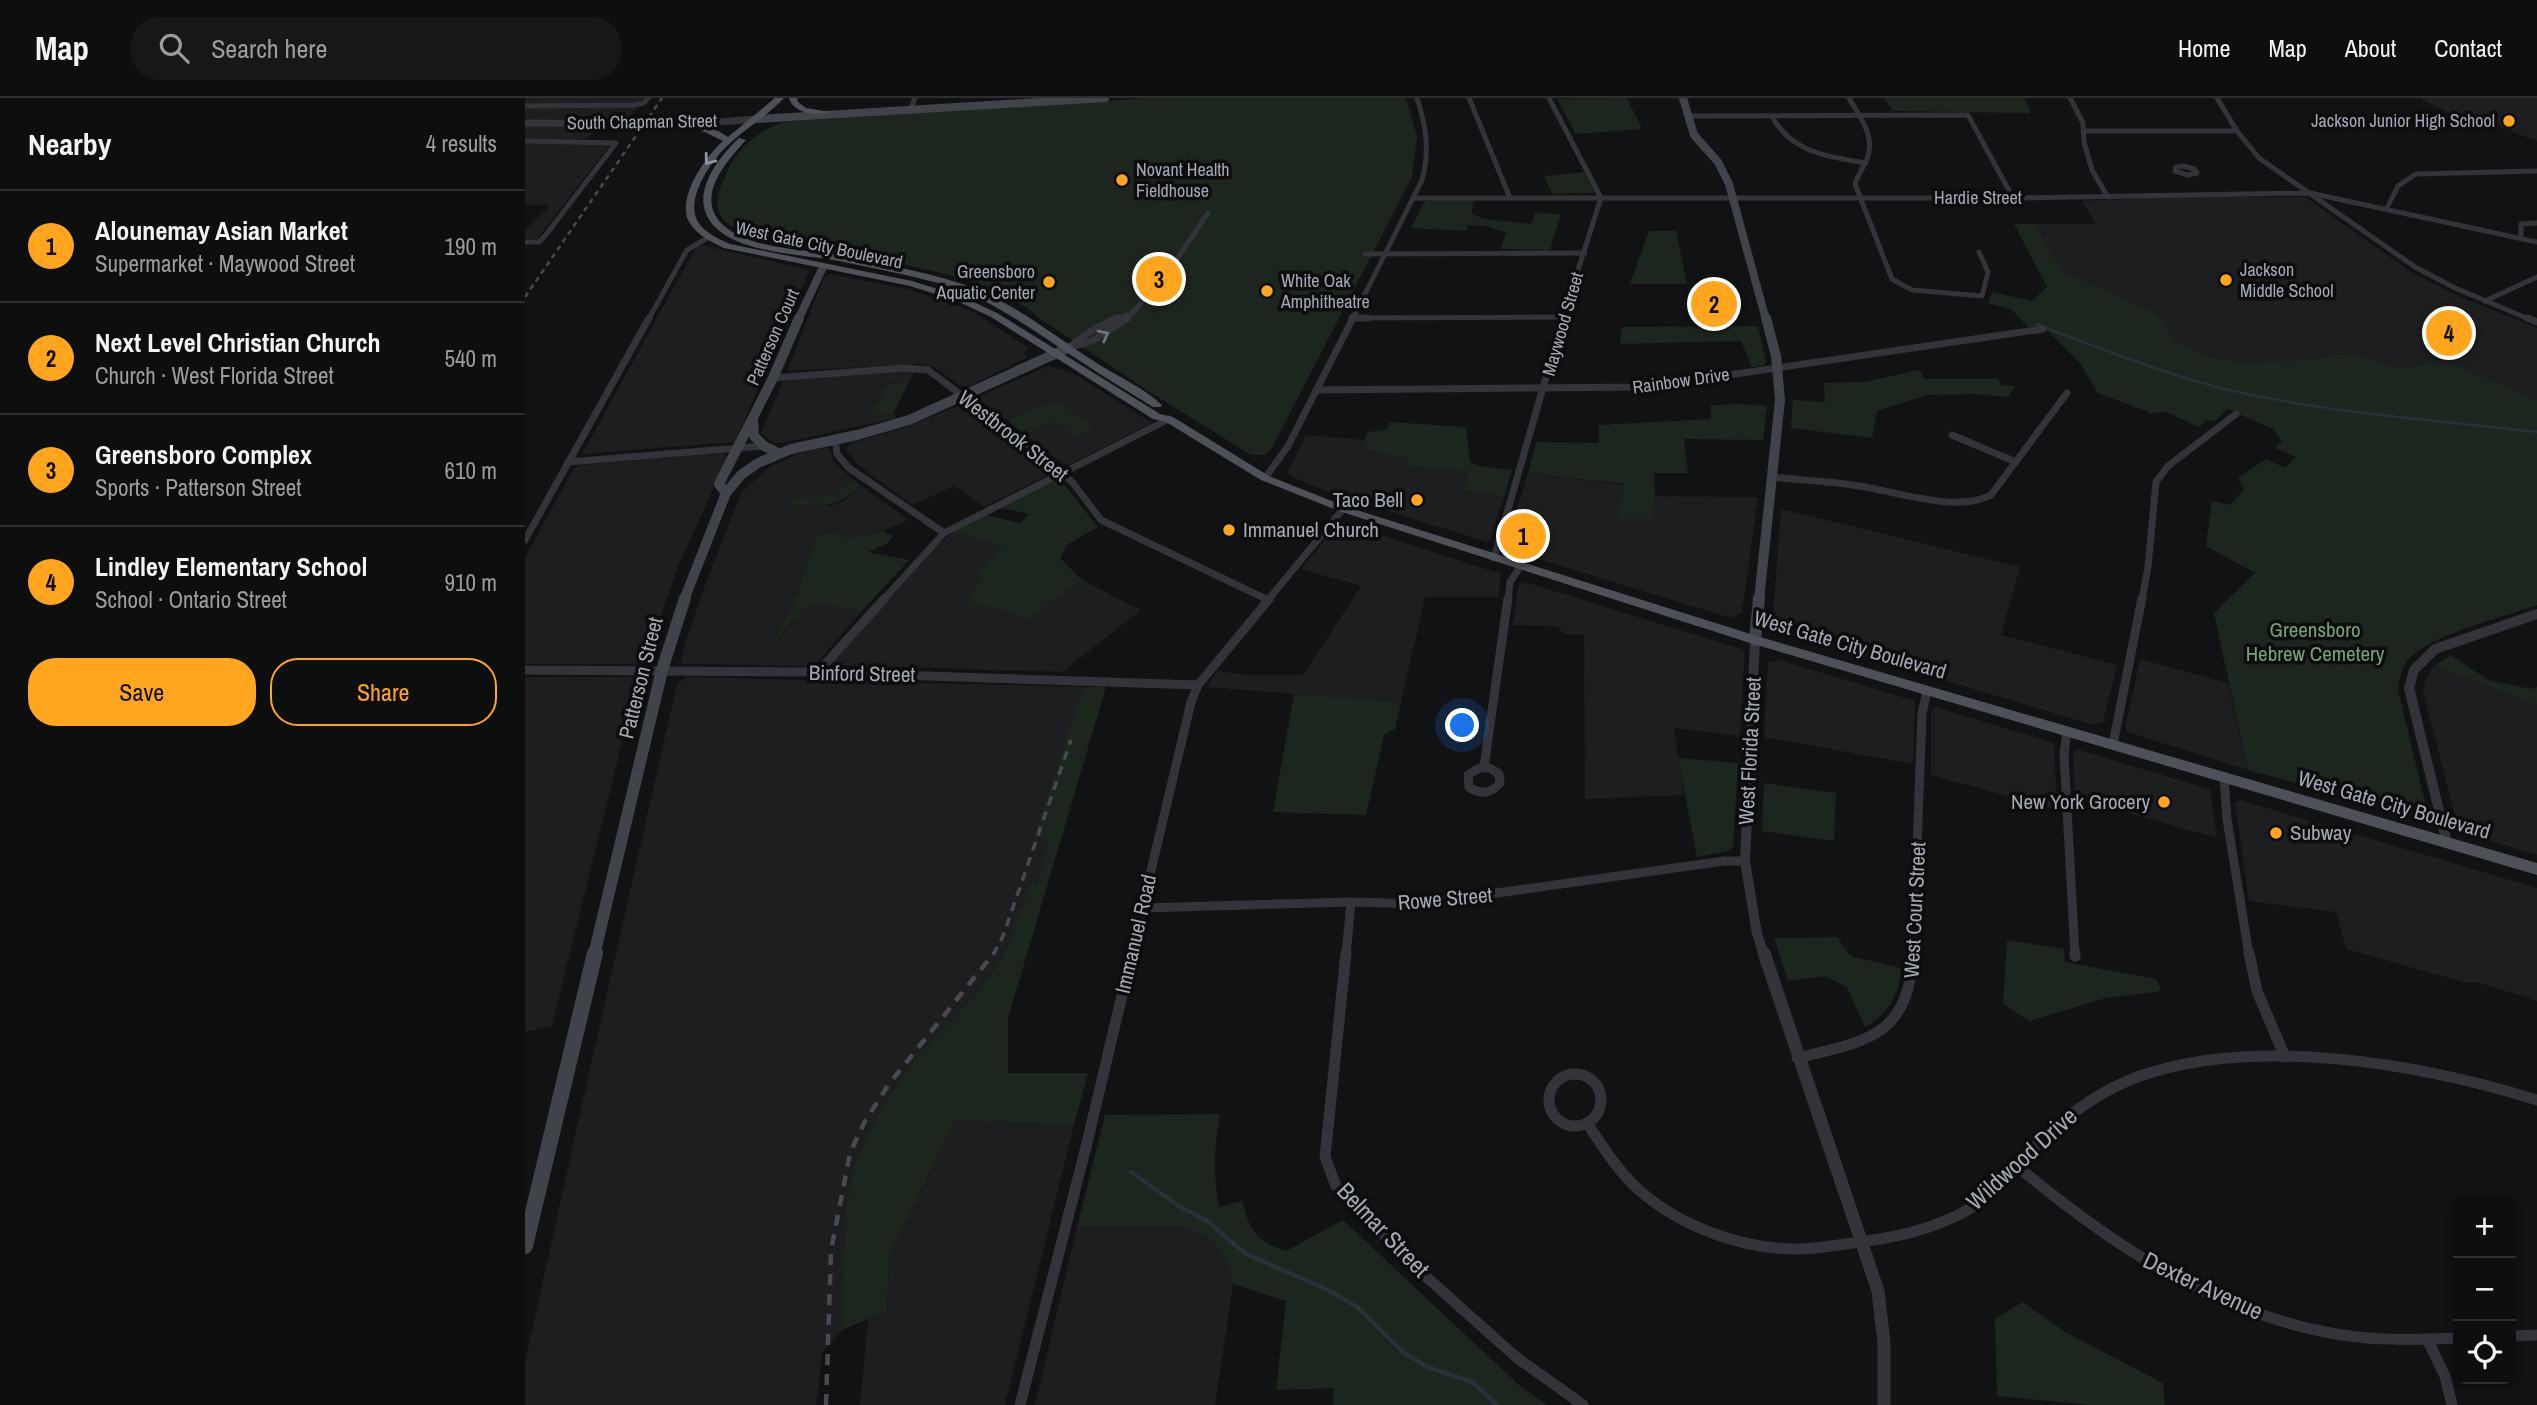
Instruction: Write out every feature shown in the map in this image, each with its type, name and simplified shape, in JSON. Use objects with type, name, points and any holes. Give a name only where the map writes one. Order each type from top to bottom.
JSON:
[{"type":"main road","name":"West Gate City Boulevard","points":[[780,98],[758,119],[728,139],[705,163],[691,197],[689,209],[694,224],[709,237],[727,246],[940,291],[994,314],[1157,417],[1169,419],[1265,478],[1343,509],[1755,640],[2537,869]]},
{"type":"main road","points":[[793,98],[793,103],[800,108],[827,112]]},
{"type":"main road","points":[[1012,101],[1037,98]]},
{"type":"main road","points":[[758,119],[912,105],[1105,98]]},
{"type":"main road","name":"West Florida Street","points":[[1683,98],[1696,139],[1724,172],[1734,199],[1779,367],[1780,400],[1755,640]]},
{"type":"main road","points":[[758,119],[912,105]]},
{"type":"main road","name":"West Gate City Boulevard","points":[[758,119],[757,128],[726,155],[713,178],[707,203],[711,217],[727,233],[762,245],[837,258],[983,294],[1165,411],[1169,419]]},
{"type":"main road","points":[[692,124],[728,139]]},
{"type":"main road","points":[[689,209],[698,212],[701,218],[711,217]]},
{"type":"main road","points":[[709,237],[762,245]]},
{"type":"main road","points":[[770,257],[820,261],[837,258]]},
{"type":"main road","points":[[823,267],[835,263],[870,270],[895,271]]},
{"type":"main road","name":"Patterson Court","points":[[726,492],[719,484],[753,420],[818,272],[823,267]]},
{"type":"main road","name":"Patterson Street","points":[[525,1246],[662,670],[688,588],[726,492],[747,470],[778,453],[901,423],[1068,348]]},
{"type":"main road","points":[[753,420],[754,436],[764,446],[778,453]]},
{"type":"street","points":[[525,106],[641,104],[648,98]]},
{"type":"street","points":[[1265,478],[1288,446],[1422,180],[1428,154],[1428,136],[1417,98]]},
{"type":"street","points":[[1469,98],[1510,198]]},
{"type":"street","points":[[1549,98],[1601,198]]},
{"type":"street","points":[[1849,98],[1870,136],[1872,148],[1866,163],[1857,174],[1855,184],[1892,279],[1912,290],[1982,296],[1988,272],[1979,252]]},
{"type":"street","points":[[2070,98],[2085,131],[2084,142],[2092,170],[2108,197]]},
{"type":"street","points":[[2217,98],[2237,131],[2259,159],[2415,267],[2485,301],[2537,322]]},
{"type":"street","points":[[1687,116],[1968,115],[2013,198]]},
{"type":"street","points":[[1772,116],[1777,130],[1791,142],[1822,154],[1866,163]]},
{"type":"street","name":"South Chapman Street","points":[[525,123],[692,124],[758,119]]},
{"type":"street","points":[[2085,131],[2237,131]]},
{"type":"street","points":[[525,141],[616,143],[539,242],[525,242]]},
{"type":"street","points":[[2387,208],[2398,186],[2416,174],[2537,171]]},
{"type":"street","points":[[2188,175],[2202,194]]},
{"type":"street","name":"Hardie Street","points":[[1413,198],[2013,198],[2310,193],[2537,242]]},
{"type":"street","name":"Maywood Street","points":[[1494,558],[1563,317],[1601,198]]},
{"type":"street","name":"Patterson Street","points":[[1068,348],[1085,345],[1131,318],[1208,213]]},
{"type":"street","points":[[2521,238],[2521,224],[2537,223]]},
{"type":"street","points":[[525,540],[687,250],[709,237]]},
{"type":"street","points":[[1365,254],[1585,253]]},
{"type":"street","points":[[2485,301],[2537,276]]},
{"type":"street","points":[[1352,318],[1563,317]]},
{"type":"street","name":"Rainbow Drive","points":[[1316,390],[1646,387],[2043,330]]},
{"type":"street","name":"Westbrook Street","points":[[773,378],[915,368],[928,370],[1021,439],[1073,483],[1101,520],[1266,599]]},
{"type":"street","points":[[1772,477],[1853,485],[1971,503],[1991,495],[2067,393]]},
{"type":"street","points":[[2113,744],[2148,567],[2155,482],[2168,467],[2236,414]]},
{"type":"street","points":[[817,673],[944,533],[1169,419]]},
{"type":"street","points":[[1952,435],[2016,462]]},
{"type":"street","points":[[835,439],[837,454],[849,468],[944,533]]},
{"type":"street","points":[[568,462],[764,446]]},
{"type":"street","name":"Immanuel Road","points":[[1020,1405],[1087,1143],[1180,744],[1198,685],[1266,599],[1343,509]]},
{"type":"street","points":[[1485,768],[1510,583],[1520,567]]},
{"type":"street","points":[[2447,843],[2414,714],[2409,688],[2411,676],[2423,659],[2435,649],[2537,614]]},
{"type":"street","name":"West Florida Street","points":[[1755,640],[1745,861],[1757,934],[1878,1291],[1884,1343],[1884,1405]]},
{"type":"street","name":"Binford Street","points":[[525,670],[817,673],[1198,685]]},
{"type":"street","name":"West Court Street","points":[[1797,1058],[1863,1042],[1891,1023],[1907,1000],[1913,962],[1922,714],[1927,690]]},
{"type":"street","points":[[2067,732],[2064,754],[2075,956]]},
{"type":"street","points":[[2224,778],[2227,819],[2244,932],[2257,991],[2285,1057]]},
{"type":"street","name":"Rowe Street","points":[[1143,908],[1351,902],[1419,904],[1468,900],[1724,861],[1745,861]]},
{"type":"street","name":"Belmar Street","points":[[1351,902],[1325,1157],[1336,1186],[1474,1320],[1547,1382],[1583,1405]]},
{"type":"street","name":"Wildwood Drive","points":[[1587,1123],[1639,1190],[1670,1212],[1711,1233],[1786,1249],[1902,1236],[1959,1215],[1982,1202],[2056,1123],[2119,1083],[2161,1069],[2208,1060],[2285,1057],[2355,1060],[2438,1073],[2487,1084],[2537,1100]]},
{"type":"street","points":[[1577,1075],[1595,1082],[1601,1088],[1603,1105],[1600,1112],[1587,1123],[1579,1125],[1561,1121],[1549,1109],[1548,1092],[1559,1079],[1577,1075]]},
{"type":"street","name":"Dexter Avenue","points":[[2017,1166],[2104,1233],[2170,1275],[2210,1295],[2268,1318],[2324,1332],[2369,1338],[2453,1338]]},
{"type":"street","points":[[2516,1336],[2537,1335]]},
{"type":"street","points":[[2427,1339],[2445,1376],[2452,1405]]},
{"type":"shaded area","points":[[525,98],[644,98],[639,103],[525,105]]},
{"type":"shaded area","name":"Jackson Junior High School","points":[[2419,98],[2537,98],[2537,141],[2493,124],[2447,112]]},
{"type":"shaded area","points":[[525,107],[638,107],[625,120],[525,120]]},
{"type":"shaded area","points":[[525,126],[600,126],[586,139],[525,140]]},
{"type":"shaded area","points":[[525,143],[610,145],[537,239],[525,239],[525,230],[551,205],[525,205]]},
{"type":"shaded area","name":"Jackson Middle School","points":[[2169,197],[2305,197],[2414,274],[2463,298],[2537,328],[2537,400],[2445,360],[2399,368],[2351,353],[2301,360],[2247,363],[2204,355],[2176,341],[2157,314],[2062,271],[2035,224],[2096,224],[2082,201]]},
{"type":"shaded area","points":[[701,245],[810,270],[735,442],[582,454],[695,249]]},
{"type":"shaded area","points":[[830,274],[908,289],[972,311],[1028,348],[1024,354],[1027,357],[968,387],[961,386],[934,367],[919,364],[787,371],[824,277]]},
{"type":"shaded area","points":[[1048,366],[1071,372],[1152,423],[1070,464],[1063,464],[1025,435],[1054,422],[1055,401],[1007,420],[980,400],[982,395]]},
{"type":"shaded area","points":[[915,372],[908,383],[887,384],[873,415],[893,414],[896,418],[783,443],[774,443],[761,433],[783,381]]},
{"type":"shaded area","points":[[965,406],[1050,474],[984,507],[954,486],[912,505],[858,465],[846,450],[850,443],[907,427],[955,407]]},
{"type":"shaded area","points":[[1306,435],[1365,440],[1367,450],[1409,458],[1406,466],[1470,471],[1465,490],[1504,497],[1490,540],[1487,542],[1328,492],[1290,476],[1287,473]]},
{"type":"shaded area","points":[[825,447],[829,449],[834,462],[854,480],[832,496],[794,498],[792,505],[831,506],[845,500],[860,485],[908,520],[883,531],[847,539],[836,532],[817,535],[797,598],[773,640],[777,641],[800,610],[817,602],[861,612],[817,663],[810,666],[683,664],[681,661],[686,641],[701,596],[741,493],[768,468],[797,454]]},
{"type":"shaded area","points":[[723,453],[728,456],[677,569],[646,659],[636,664],[525,664],[525,558],[573,469],[581,465]]},
{"type":"shaded area","points":[[1528,473],[1624,485],[1617,517],[1651,520],[1655,496],[1758,497],[1742,613],[1731,618],[1505,549]]},
{"type":"shaded area","points":[[1781,509],[2020,567],[2001,635],[2117,665],[2103,722],[2093,725],[1772,629]]},
{"type":"shaded area","points":[[1342,522],[1501,574],[1498,597],[1425,597],[1401,702],[1206,687],[1217,671],[1245,675],[1303,675],[1361,586],[1301,569]]},
{"type":"shaded area","points":[[953,532],[1003,547],[976,574],[982,578],[970,596],[969,606],[990,606],[1028,620],[1082,580],[1141,610],[1062,672],[835,665],[833,661],[929,553]]},
{"type":"shaded area","points":[[1525,582],[1745,652],[1740,736],[1674,728],[1684,795],[1585,799],[1584,635],[1564,634],[1557,626],[1513,625],[1518,586]]},
{"type":"shaded area","points":[[2140,659],[2228,683],[2248,770],[2127,732],[2125,729]]},
{"type":"shaded area","points":[[1780,660],[1915,701],[1913,764],[1764,737],[1768,663]]},
{"type":"shaded area","points":[[2434,666],[2537,705],[2537,855],[2470,835],[2458,827],[2423,692],[2425,681]]},
{"type":"shaded area","points":[[525,677],[632,677],[637,681],[552,1026],[525,1032]]},
{"type":"shaded area","points":[[687,677],[1083,687],[1033,838],[1051,838],[1036,884],[1030,884],[1014,934],[971,999],[924,1050],[875,1121],[848,1208],[842,1330],[822,1353],[816,1405],[525,1405],[525,1362],[587,1082],[677,684]]},
{"type":"shaded area","points":[[1935,707],[2054,743],[2057,810],[1931,775],[1931,711]]},
{"type":"shaded area","points":[[2076,749],[2210,789],[2217,838],[2075,798],[2073,753]]},
{"type":"shaded area","points":[[2240,800],[2537,888],[2537,1001],[2477,982],[2467,983],[2346,949],[2336,912],[2249,901],[2235,803]]},
{"type":"shaded area","points":[[955,1121],[1074,1125],[1005,1405],[860,1405],[868,1319],[887,1311],[889,1256]]},
{"type":"shaded area","points":[[1077,1227],[1187,1227],[1213,1240],[1229,1264],[1233,1284],[1215,1405],[1035,1405]]},
{"type":"green space","points":[[1147,98],[1406,98],[1417,137],[1412,177],[1272,448],[1265,455],[1251,455],[1151,393],[1020,304],[993,290],[932,271],[753,237],[732,227],[724,220],[718,208],[720,189],[732,162],[743,147],[758,135],[783,122]]},
{"type":"green space","points":[[1627,98],[1642,129],[1576,134],[1557,99]]},
{"type":"green space","points":[[1884,98],[2024,98],[2031,113],[1893,111]]},
{"type":"green space","points":[[1584,172],[1593,193],[1552,194],[1544,176]]},
{"type":"green space","points":[[1473,200],[1472,214],[1484,219],[1531,224],[1535,213],[1561,214],[1550,250],[1501,249],[1506,233],[1487,226],[1468,225],[1465,231],[1411,228],[1424,202]]},
{"type":"green space","name":"Greensboro Hebrew Cemetery","points":[[2014,224],[2035,224],[2062,271],[2157,314],[2176,341],[2204,355],[2247,363],[2301,360],[2351,353],[2399,368],[2445,360],[2537,400],[2537,605],[2432,643],[2408,660],[2401,674],[2398,690],[2429,819],[2248,770],[2214,613],[2255,573],[2206,546],[2212,501],[2230,505],[2244,489],[2238,478],[2266,459],[2285,468],[2296,457],[2275,448],[2282,441],[2273,429],[2228,409],[2215,421],[2207,420],[2199,427],[2166,412],[2151,413],[2098,393],[2080,363],[2043,326],[2029,328],[2011,309],[1988,303],[1992,292],[2032,301],[2047,287]]},
{"type":"green space","points":[[1649,231],[1676,231],[1687,284],[1630,284]]},
{"type":"green space","points":[[1758,326],[1766,362],[1764,365],[1752,367],[1741,341],[1620,344],[1622,327]]},
{"type":"green space","points":[[1919,370],[1924,379],[1998,379],[2001,385],[2015,386],[2008,397],[1976,394],[1927,395],[1877,411],[1872,438],[1791,428],[1793,400],[1825,402],[1824,383],[1864,382]]},
{"type":"green space","points":[[908,383],[893,414],[872,415],[887,384]]},
{"type":"green space","points":[[1055,401],[1094,427],[1076,437],[1054,422],[1025,435],[1007,420]]},
{"type":"green space","points":[[1711,405],[1767,406],[1763,440],[1684,439],[1688,473],[1654,473],[1652,520],[1617,518],[1624,484],[1528,473],[1536,442],[1599,443],[1599,425],[1711,419]]},
{"type":"green space","points":[[1390,422],[1466,427],[1470,462],[1512,470],[1504,497],[1464,490],[1470,471],[1405,466],[1408,458],[1367,450],[1365,440],[1368,432],[1386,430]]},
{"type":"green space","points":[[854,480],[860,485],[836,503],[792,505],[794,498],[832,496]]},
{"type":"green space","points":[[1052,481],[1062,482],[1098,527],[1068,544],[1060,558],[1082,580],[1028,620],[990,606],[968,606],[970,596],[982,578],[976,574],[1003,547],[953,532],[987,515],[1020,523],[1029,514],[1002,508]]},
{"type":"green space","points":[[883,531],[893,536],[887,544],[868,552],[909,560],[861,612],[830,605],[811,605],[796,616],[776,641],[773,641],[797,598],[817,535],[836,532],[847,539]]},
{"type":"green space","points":[[2451,655],[2488,680],[2531,689],[2537,687],[2537,705],[2434,666]]},
{"type":"green space","points":[[1083,687],[1106,687],[1008,1018],[1008,1073],[1088,1073],[1074,1125],[955,1121],[889,1256],[887,1311],[842,1330],[846,1219],[859,1156],[879,1114],[897,1085],[979,989],[1006,947],[1030,884],[1036,884],[1050,839],[1033,838]]},
{"type":"green space","points":[[1294,694],[1401,702],[1395,729],[1384,735],[1366,815],[1273,812]]},
{"type":"green space","points":[[1678,758],[1738,763],[1733,847],[1728,851],[1697,857]]},
{"type":"green space","points":[[1764,783],[1836,793],[1834,841],[1762,831]]},
{"type":"green space","points":[[1837,937],[1850,956],[1901,968],[1898,987],[1891,1003],[1865,1027],[1847,987],[1825,976],[1788,981],[1774,938]]},
{"type":"green space","points":[[2007,940],[2064,949],[2065,962],[2156,979],[2161,991],[2106,998],[2029,1021],[2003,1004]]},
{"type":"green space","points":[[1220,1114],[1215,1160],[1219,1207],[1242,1201],[1256,1234],[1286,1251],[1343,1220],[1520,1386],[1547,1405],[1333,1405],[1334,1388],[1276,1390],[1286,1301],[1233,1284],[1229,1264],[1213,1240],[1187,1227],[1077,1227],[1105,1115]]},
{"type":"green space","points":[[2023,1302],[2065,1332],[2163,1383],[2165,1405],[2091,1405],[1997,1396],[1995,1319]]},
{"type":"waterway","points":[[2036,324],[2167,372],[2247,394],[2356,412],[2537,432]]},
{"type":"waterway","points":[[1131,1172],[1179,1206],[1206,1220],[1246,1254],[1326,1289],[1357,1307],[1403,1352],[1427,1367],[1472,1382],[1497,1405]]},
{"type":"railway","points":[[525,297],[662,98]]},
{"type":"railway","points":[[993,955],[1003,936],[1071,740]]},
{"type":"railway","points":[[826,1405],[831,1251],[850,1153],[865,1121],[889,1084],[994,953]]},
{"type":"place","name":"Jackson Junior High School","points":[[2509,121]]},
{"type":"place","name":"Novant Health Fieldhouse","points":[[1122,180]]},
{"type":"place","name":"Greensboro Complex","points":[[1159,279]]},
{"type":"place","name":"Jackson Middle School","points":[[2226,280]]},
{"type":"place","name":"Greensboro Aquatic Center","points":[[1049,282]]},
{"type":"place","name":"White Oak Amphitheatre","points":[[1267,291]]},
{"type":"place","name":"Next Level Christian Church","points":[[1714,304]]},
{"type":"place","name":"Lindley Elementary School","points":[[2449,333]]},
{"type":"place","name":"Taco Bell","points":[[1417,500]]},
{"type":"place","name":"Immanuel Church","points":[[1229,530]]},
{"type":"place","name":"Alounemay Asian Market","points":[[1523,536]]},
{"type":"place","name":"New York Grocery","points":[[2164,802]]},
{"type":"place","name":"Subway","points":[[2276,833]]}]
